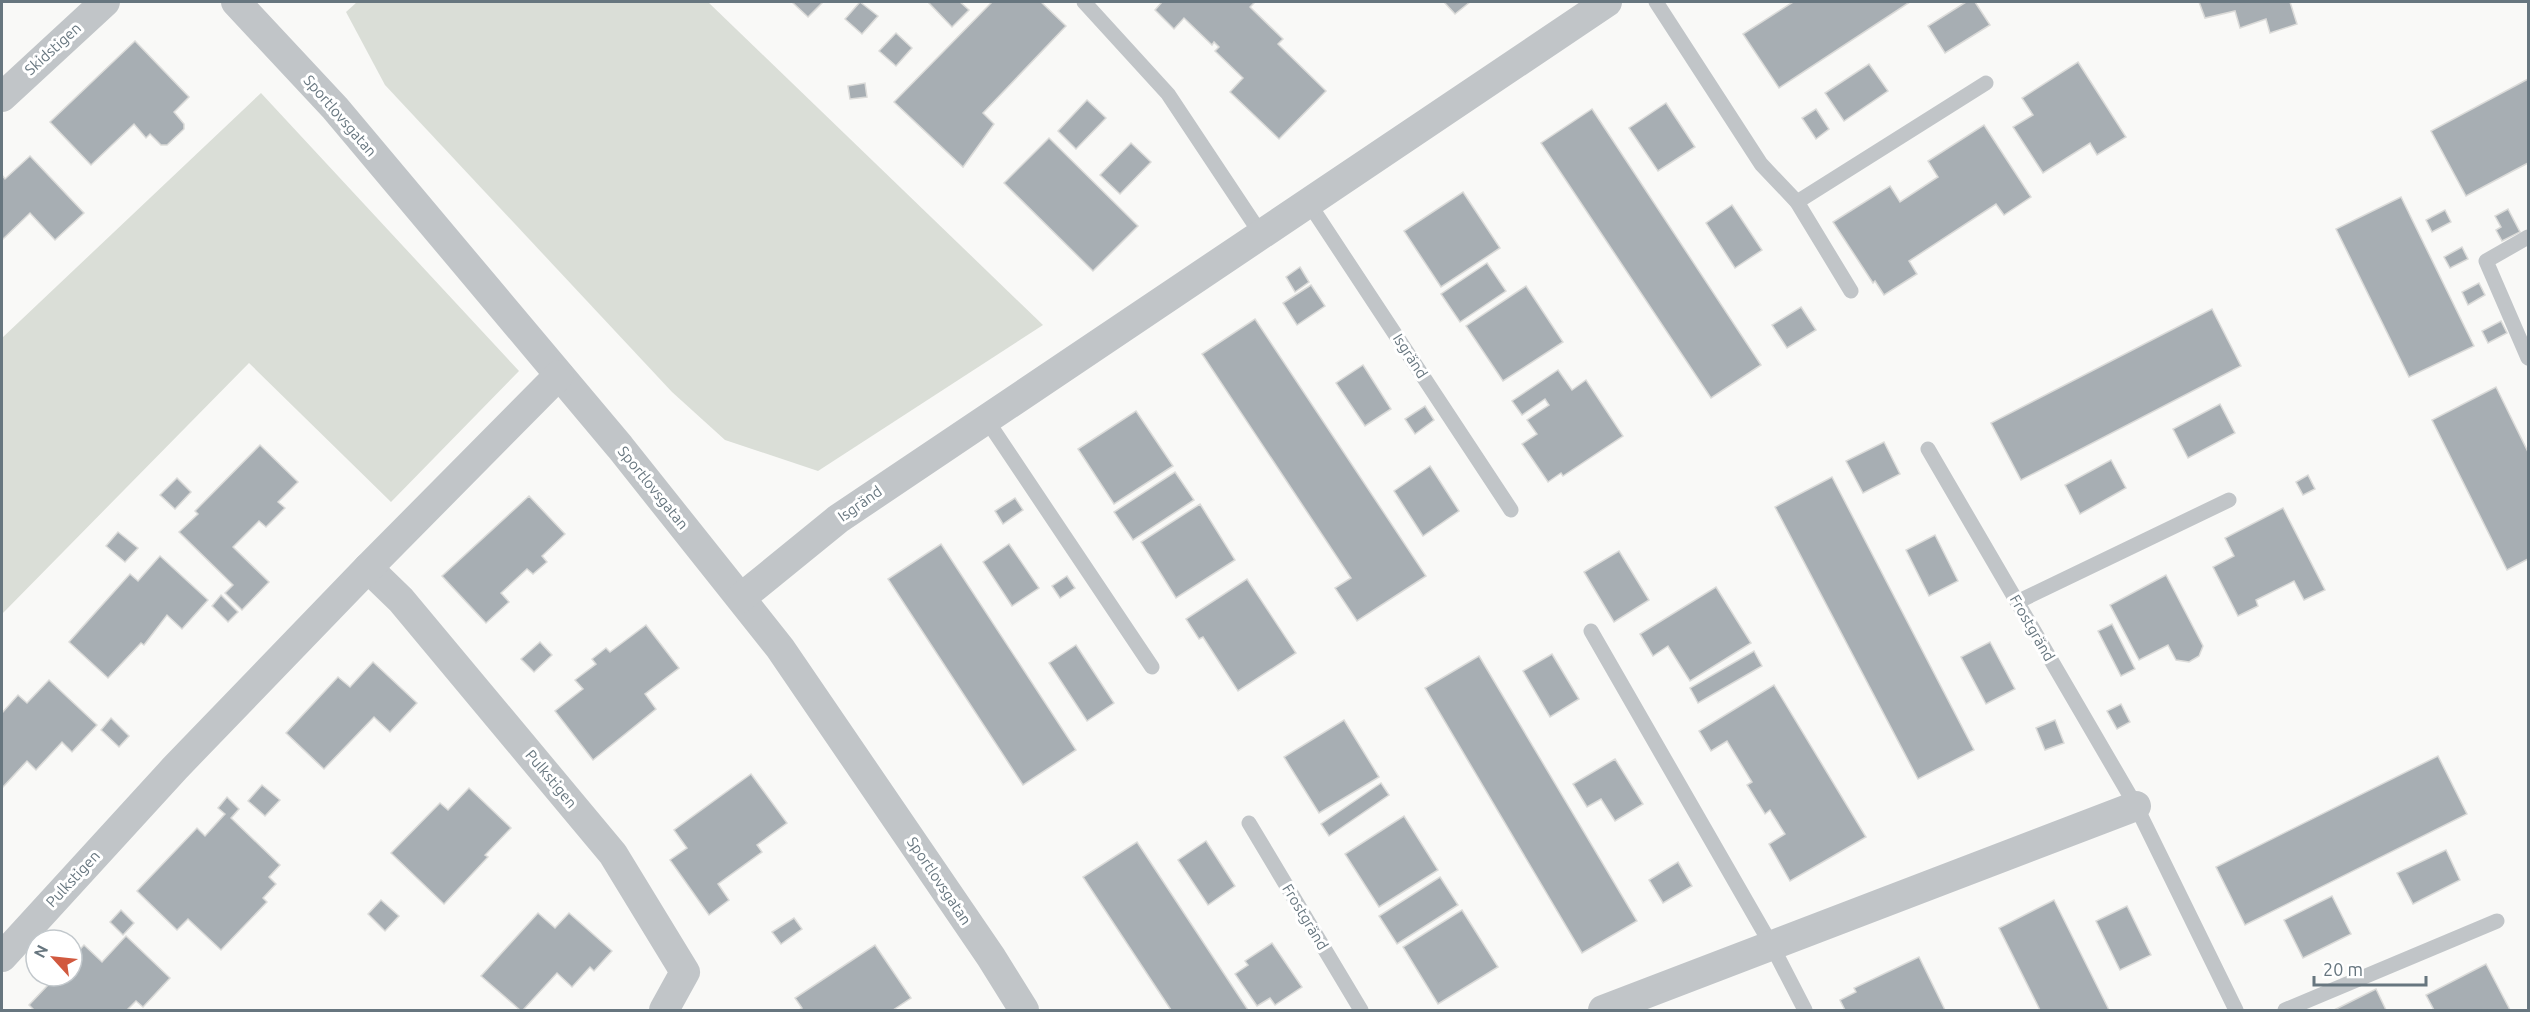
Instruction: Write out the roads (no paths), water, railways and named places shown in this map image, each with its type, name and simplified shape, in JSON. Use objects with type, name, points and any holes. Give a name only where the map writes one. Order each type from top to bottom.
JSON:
[{"type":"street","name":"Skidstigen","points":[[2,97],[105,2]]},
{"type":"street","name":"Sportlovsgatan","points":[[236,2],[335,108],[559,375],[741,598],[787,657],[992,957],[1024,1011]]},
{"type":"street","name":"Isgränd","points":[[741,598],[838,519],[1607,2]]},
{"type":"street","name":"Pulkstigen","points":[[2,957],[175,768],[559,375]]},
{"type":"street","name":"Pulkstigen","points":[[368,568],[401,600],[613,854],[685,972],[664,1011]]},
{"type":"street","points":[[1603,1011],[2136,806]]},
{"type":"lane","points":[[1084,2],[1168,94],[1261,234]]},
{"type":"lane","points":[[1656,2],[1761,164],[1797,202],[1851,291]]},
{"type":"lane","points":[[1797,202],[1986,83]]},
{"type":"lane","name":"Isgränd","points":[[1308,202],[1511,510]]},
{"type":"lane","points":[[2529,237],[2486,261],[2529,358]]},
{"type":"lane","points":[[986,419],[1152,667]]},
{"type":"lane","name":"Frostgränd","points":[[1928,449],[2136,806],[2236,1011]]},
{"type":"lane","points":[[2017,602],[2229,500]]},
{"type":"lane","points":[[1591,631],[1772,946],[1805,1011]]},
{"type":"lane","name":"Frostgränd","points":[[1249,823],[1361,1011]]},
{"type":"lane","points":[[2285,1011],[2497,921]]}]
